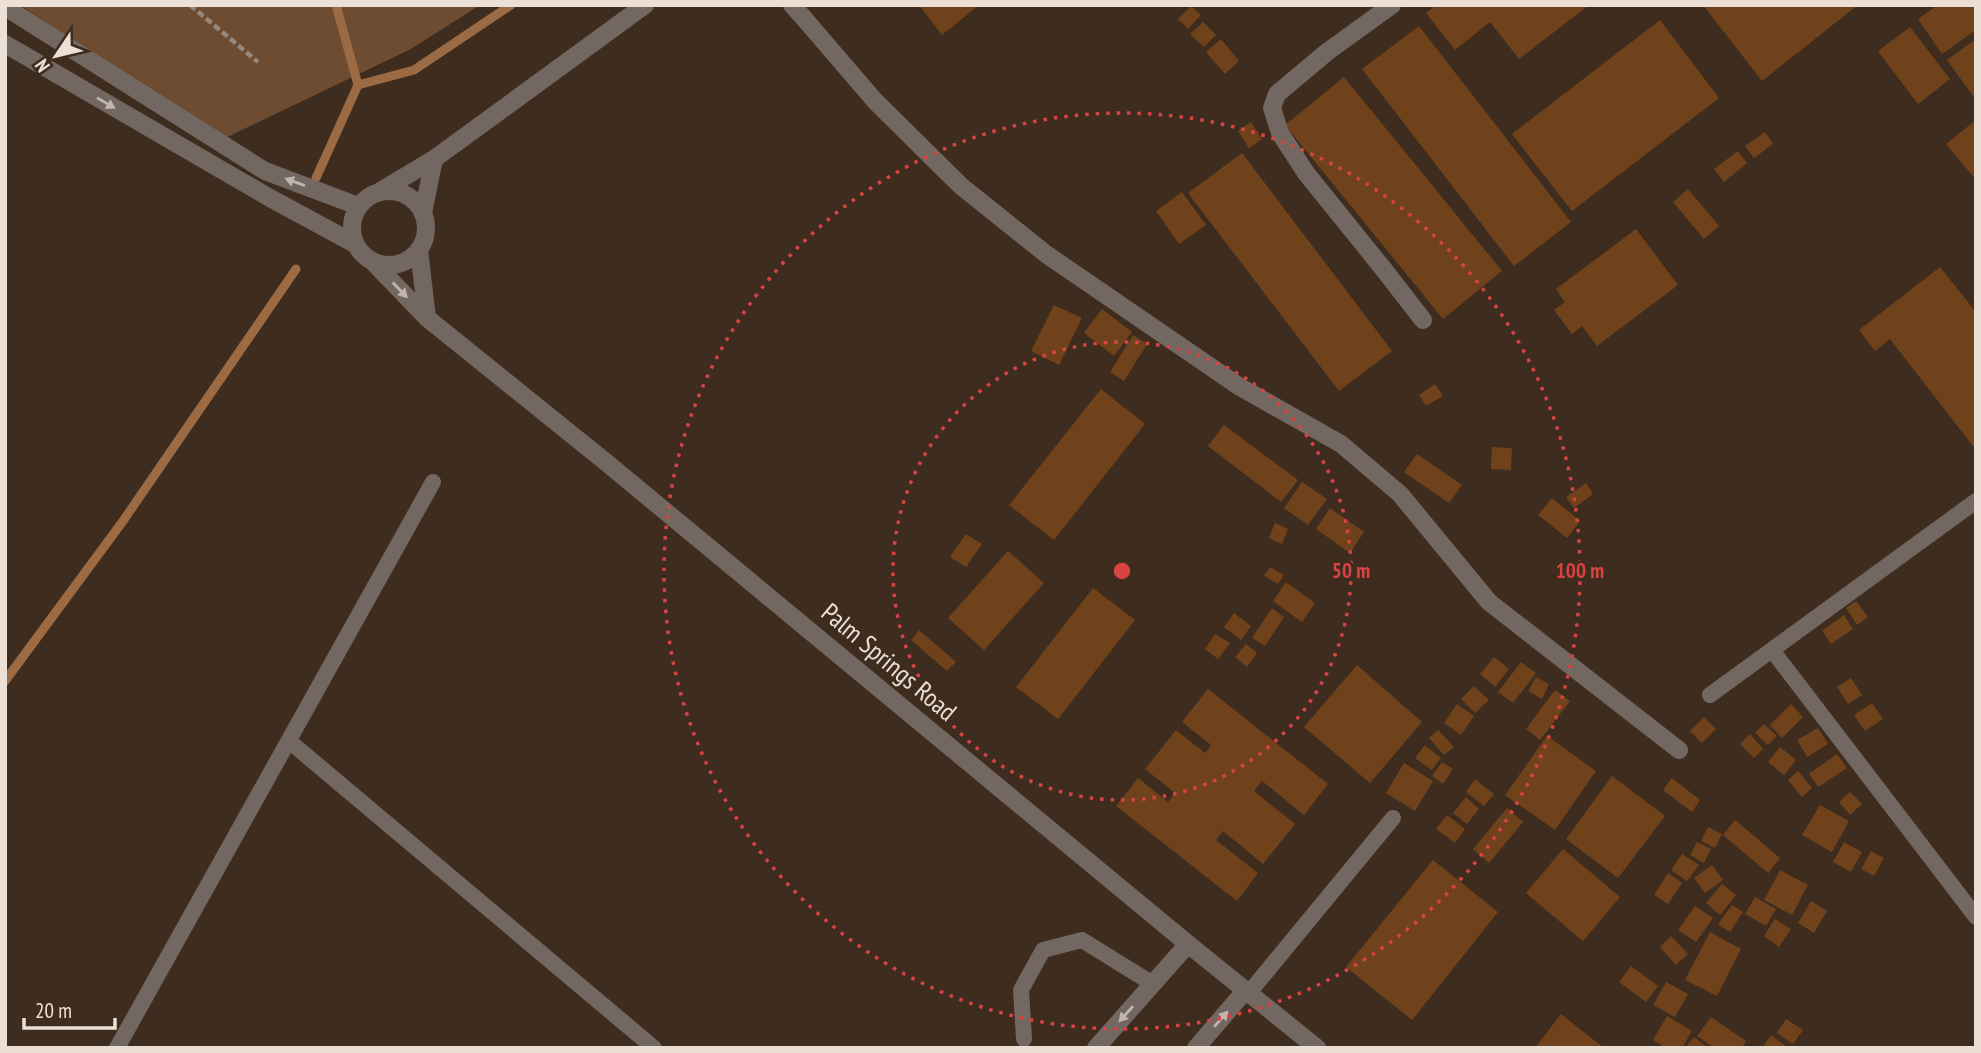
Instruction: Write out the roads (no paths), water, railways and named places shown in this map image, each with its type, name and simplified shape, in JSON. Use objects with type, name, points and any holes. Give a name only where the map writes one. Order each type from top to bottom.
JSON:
[{"type":"street","points":[[355,244],[353,218],[358,206],[368,197],[434,159],[645,5]]},
{"type":"street","points":[[792,5],[875,101],[961,186],[1046,254],[1240,387],[1341,444],[1400,494],[1489,602],[1679,750]]},
{"type":"street","points":[[1392,5],[1327,52],[1277,93],[1272,108],[1280,133],[1306,173],[1423,320]]},
{"type":"street","points":[[5,7],[265,171],[358,206]]},
{"type":"street","points":[[5,44],[270,198],[355,244],[373,262],[399,264],[410,259],[419,250],[425,238],[423,213],[415,202],[405,195],[392,191],[379,192]]},
{"type":"street","points":[[423,213],[434,159]]},
{"type":"street","points":[[419,250],[427,318]]},
{"type":"street","name":"Palm Springs Road","points":[[373,262],[427,318],[1317,1048]]},
{"type":"street","points":[[1096,1048],[1188,944]]},
{"type":"street","points":[[1196,1048],[1247,993]]},
{"type":"lane","points":[[117,1048],[433,482]]},
{"type":"lane","points":[[1710,695],[1976,501]]},
{"type":"lane","points":[[1772,650],[1976,917]]},
{"type":"lane","points":[[289,741],[654,1048]]},
{"type":"lane","points":[[1247,993],[1393,818]]},
{"type":"lane","points":[[1024,1039],[1021,990],[1043,950],[1083,940],[1153,984]]},
{"type":"waterway","points":[[336,5],[358,85]]},
{"type":"waterway","points":[[316,178],[358,85],[414,70],[511,5]]},
{"type":"waterway","points":[[5,681],[123,521],[296,269]]}]
